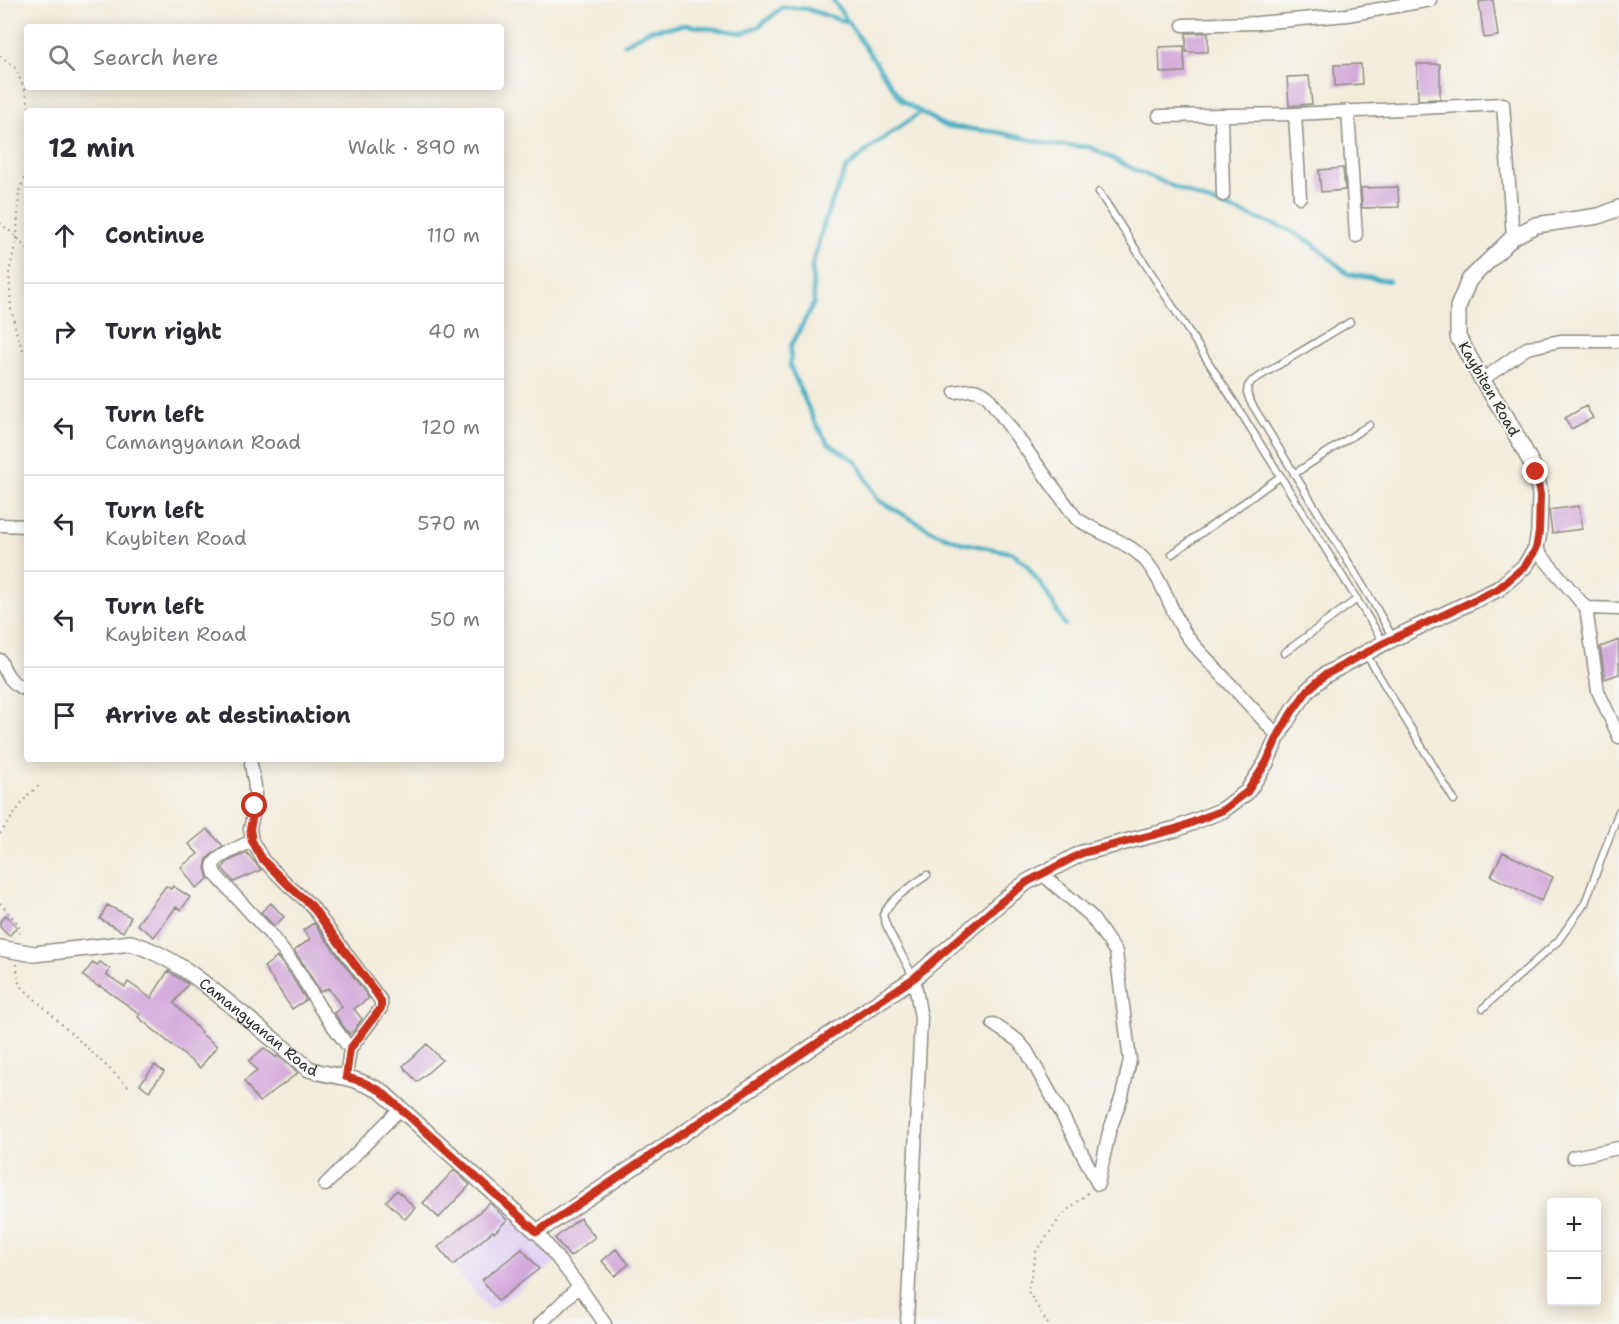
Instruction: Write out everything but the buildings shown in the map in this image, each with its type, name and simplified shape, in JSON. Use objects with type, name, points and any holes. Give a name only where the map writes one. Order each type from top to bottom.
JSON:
[{"type":"street","points":[[1183,25],[1257,23],[1347,15],[1430,0]]},
{"type":"street","points":[[1159,116],[1295,114],[1503,104],[1513,237]]},
{"type":"street","points":[[1348,111],[1356,236]]},
{"type":"street","points":[[1295,114],[1300,197]]},
{"type":"street","points":[[1221,115],[1223,195]]},
{"type":"street","name":"Kaybiten Road","points":[[1536,549],[1540,495],[1536,472],[1507,418],[1458,337],[1458,307],[1469,280],[1513,237],[1536,225],[1599,216],[1619,208]]},
{"type":"street","points":[[1482,380],[1527,348],[1560,341],[1619,341]]},
{"type":"street","points":[[955,392],[973,389],[981,391],[988,397],[1076,518],[1130,547],[1148,563],[1183,630],[1194,645],[1278,736]]},
{"type":"street","points":[[0,525],[24,526]]},
{"type":"street","points":[[537,1232],[914,978],[1027,882],[1082,853],[1176,829],[1223,810],[1247,792],[1266,763],[1292,712],[1308,690],[1325,675],[1388,641],[1498,589],[1525,566],[1536,549],[1586,608],[1598,691],[1619,737]]},
{"type":"street","points":[[1586,608],[1619,609]]},
{"type":"street","points":[[0,660],[7,676],[24,689]]},
{"type":"street","points":[[251,764],[255,787],[255,806],[250,829],[252,841],[263,860],[311,905],[381,1001],[381,1008],[350,1049],[346,1077]]},
{"type":"street","points":[[252,841],[219,858],[214,863],[215,874],[298,970],[320,1008],[350,1049]]},
{"type":"street","points":[[1042,874],[1090,915],[1116,952],[1131,1060],[1122,1096],[1109,1132],[1098,1184]]},
{"type":"street","name":"Camangyanan Road","points":[[0,948],[16,952],[46,954],[130,943],[143,946],[175,962],[197,977],[309,1069],[325,1075],[346,1077],[363,1082],[381,1091],[537,1232],[605,1324]]},
{"type":"street","points":[[907,1324],[921,1018],[914,978]]},
{"type":"street","points":[[993,1024],[1017,1040],[1026,1050],[1098,1184]]},
{"type":"street","points":[[325,1185],[400,1108]]},
{"type":"street","points":[[1573,1157],[1619,1148]]},
{"type":"street","points":[[540,1324],[579,1286]]},
{"type":"lane","points":[[1099,192],[1357,599],[1388,641]]},
{"type":"lane","points":[[1350,322],[1252,381],[1247,393],[1377,609],[1388,641]]},
{"type":"lane","points":[[1294,474],[1369,425]]},
{"type":"lane","points":[[1172,554],[1281,476]]},
{"type":"lane","points":[[1284,653],[1357,599]]},
{"type":"lane","points":[[1366,653],[1454,800]]},
{"type":"lane","points":[[1483,1008],[1558,940],[1585,903],[1619,811]]},
{"type":"lane","points":[[914,978],[883,915],[892,902],[927,874]]},
{"type":"path","points":[[0,56],[15,68],[24,88]]},
{"type":"path","points":[[25,90],[29,108]]},
{"type":"path","points":[[24,179],[19,190],[17,237],[9,273],[11,308],[17,335],[24,351]]},
{"type":"path","points":[[0,223],[24,246]]},
{"type":"path","points":[[0,834],[28,795],[40,785]]},
{"type":"path","points":[[0,903],[19,925],[20,940],[16,952],[18,981],[22,987],[131,1089]]},
{"type":"path","points":[[1048,1324],[1028,1291],[1036,1252],[1062,1215],[1098,1184]]},
{"type":"shaded area","points":[[493,1199],[556,1262],[490,1311],[437,1248]]},
{"type":"waterway","points":[[833,0],[902,101],[945,126],[997,132],[1054,145],[1090,147],[1133,169],[1207,201],[1287,229],[1312,243],[1348,274],[1389,281]]},
{"type":"waterway","points":[[624,44],[650,30],[686,25],[743,33],[758,27],[783,7],[807,9],[849,23]]},
{"type":"waterway","points":[[921,112],[870,148],[846,169],[827,214],[812,265],[814,303],[791,346],[790,366],[814,421],[828,443],[857,462],[878,500],[936,533],[963,543],[1013,553],[1026,564],[1065,625]]},
{"type":"route","points":[[255,806],[250,829],[252,841],[263,860],[311,905],[381,1001],[381,1008],[350,1049],[346,1077],[381,1091],[537,1232],[914,978],[1027,882],[1082,853],[1176,829],[1223,810],[1247,792],[1266,763],[1292,712],[1308,690],[1325,675],[1384,643],[1498,589],[1525,566],[1536,549],[1539,532],[1540,495],[1536,472]]}]
